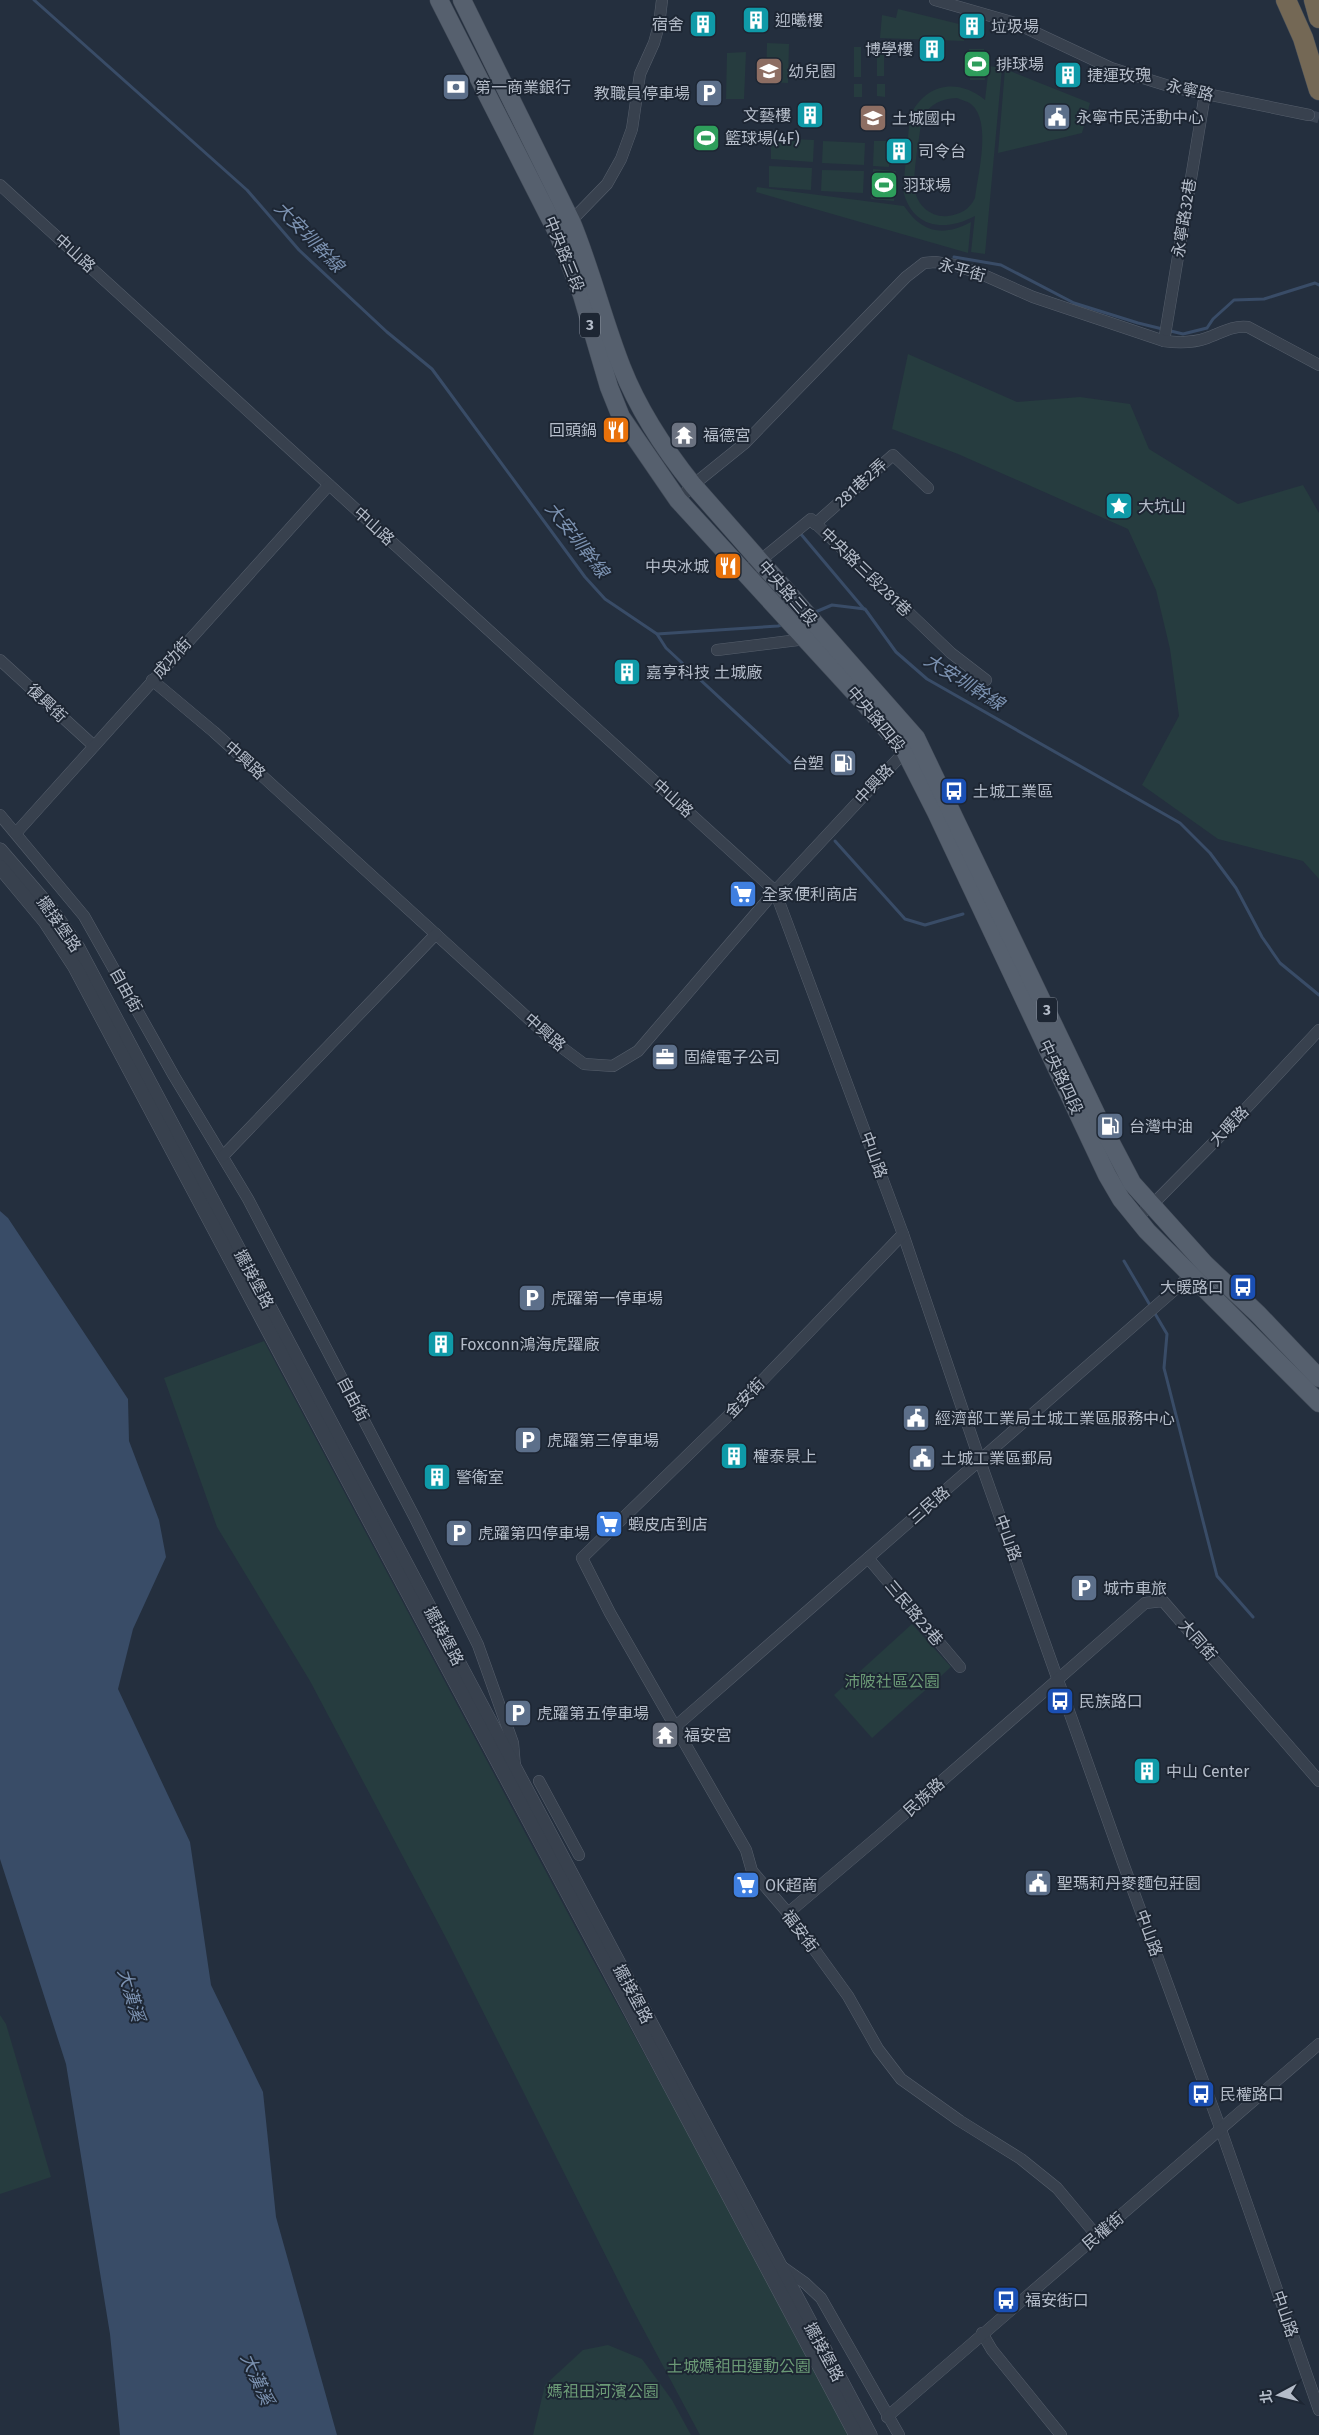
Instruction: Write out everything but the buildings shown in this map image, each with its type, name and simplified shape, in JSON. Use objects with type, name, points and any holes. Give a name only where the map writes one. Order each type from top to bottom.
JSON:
[{"type":"highway","points":[[1286,0],[1303,38],[1319,90]]},
{"type":"highway","points":[[1314,0],[1319,18]]},
{"type":"main road","name":"中央路三段","points":[[439,0],[558,234],[582,295],[609,387],[621,417],[678,500],[745,573],[805,626]]},
{"type":"main road","name":"中央路三段","points":[[462,0],[571,220],[587,258],[622,367],[631,389],[667,451],[693,485],[759,560],[805,626]]},
{"type":"main road","name":"中央路四段","points":[[805,626],[885,700],[911,745],[1132,1183],[1205,1264],[1258,1314],[1319,1378]]},
{"type":"main road","name":"中央路四段","points":[[911,745],[936,812],[1120,1199],[1135,1218],[1319,1403]]},
{"type":"street","points":[[571,220],[607,184],[621,159],[632,129],[640,74],[654,43],[659,25],[662,0]]},
{"type":"street","name":"永寧路","points":[[935,0],[1015,24],[1111,68],[1205,94],[1309,115]]},
{"type":"street","name":"永寧路32巷","points":[[1164,342],[1205,94]]},
{"type":"street","name":"中山路","points":[[0,185],[776,891],[904,1234],[980,1461],[1123,1863],[1221,2130],[1319,2410]]},
{"type":"street","name":"永平街","points":[[678,500],[693,485],[745,444],[906,277],[924,264],[935,262],[979,272],[1033,297],[1164,342],[1182,343],[1205,339],[1239,326],[1248,327],[1319,365]]},
{"type":"street","name":"281巷2弄","points":[[815,524],[893,455],[928,488]]},
{"type":"street","name":"成功街","points":[[16,833],[329,485]]},
{"type":"street","name":"中央路三段281巷","points":[[745,573],[810,519],[951,653],[986,680]]},
{"type":"street","points":[[717,650],[805,626]]},
{"type":"street","name":"復興街","points":[[0,660],[94,746]]},
{"type":"street","name":"中興路","points":[[152,680],[214,732],[554,1041],[584,1064],[612,1066],[638,1051],[776,891],[911,745]]},
{"type":"street","name":"自由街","points":[[0,815],[84,916],[174,1076],[224,1156],[416,1518],[478,1645],[514,1743],[516,1771]]},
{"type":"street","name":"擺接堡路","points":[[0,850],[51,909],[78,948],[516,1771],[772,2267],[856,2435]]},
{"type":"street","name":"擺接堡路","points":[[0,867],[45,921],[75,967],[772,2267],[870,2435]]},
{"type":"street","points":[[224,1156],[436,934]]},
{"type":"street","name":"大暖路","points":[[1135,1218],[1151,1206],[1224,1132],[1319,1030]]},
{"type":"street","name":"金安街","points":[[582,1558],[730,1414],[904,1234]]},
{"type":"street","name":"三民路","points":[[676,1726],[1205,1264]]},
{"type":"street","name":"福安街","points":[[582,1558],[610,1613],[746,1850],[752,1871],[788,1913],[848,1996],[878,2049],[901,2079],[960,2122],[1021,2159],[1057,2188],[1097,2236]]},
{"type":"street","name":"三民路23巷","points":[[868,1558],[960,1667]]},
{"type":"street","name":"大同街","points":[[1058,1679],[1145,1603],[1163,1601],[1319,1781]]},
{"type":"street","name":"民族路","points":[[788,1913],[1058,1679]]},
{"type":"street","points":[[539,1781],[579,1855]]},
{"type":"street","name":"民權街","points":[[886,2417],[1319,2044]]},
{"type":"street","points":[[772,2267],[805,2283],[821,2298],[886,2417],[899,2435]]},
{"type":"street","points":[[982,2333],[992,2350],[1061,2435]]},
{"type":"green space","points":[[898,9],[963,25],[964,41],[880,38],[882,15],[896,18]]},
{"type":"green space","points":[[767,43],[789,44],[788,83],[766,82]]},
{"type":"green space","points":[[877,45],[884,45],[884,76],[877,76]]},
{"type":"green space","points":[[854,47],[861,47],[861,77],[854,77]]},
{"type":"green space","name":"排球場","points":[[969,49],[984,49],[985,80],[970,80]]},
{"type":"green space","points":[[746,52],[744,99],[726,99],[727,53]]},
{"type":"green space","points":[[989,66],[1002,68],[985,254],[971,252],[975,216],[952,224],[931,224],[922,220],[914,213],[907,203],[903,190],[910,116],[925,96],[943,87],[954,87],[975,93],[985,100]],"holes":[[[957,98],[971,104],[981,122],[981,162],[973,202],[961,213],[942,216],[926,210],[916,196],[914,184],[918,144],[922,117],[925,112],[941,101]]]},
{"type":"green space","points":[[1005,69],[1090,103],[1082,133],[998,153]]},
{"type":"green space","points":[[854,84],[862,84],[862,97],[854,97]]},
{"type":"green space","points":[[877,84],[885,84],[885,97],[877,96]]},
{"type":"green space","points":[[771,138],[814,140],[813,162],[771,159]]},
{"type":"green space","points":[[823,141],[865,143],[864,165],[822,163]]},
{"type":"green space","points":[[874,141],[891,141],[889,167],[873,166]]},
{"type":"green space","points":[[769,166],[812,168],[811,190],[769,187]]},
{"type":"green space","name":"羽球場","points":[[873,169],[896,171],[894,201],[871,199]]},
{"type":"green space","points":[[822,170],[864,171],[863,193],[821,191]]},
{"type":"green space","points":[[757,187],[904,206],[918,222],[934,230],[951,230],[971,222],[968,253],[756,192]]},
{"type":"green space","points":[[908,354],[1017,402],[1080,397],[1130,404],[1149,449],[1238,504],[1303,485],[1319,513],[1319,879],[1303,861],[1218,839],[1142,785],[1179,716],[1170,649],[1156,590],[1128,529],[958,454],[892,429]]},
{"type":"green space","name":"土城媽祖田運動公園","points":[[264,1341],[588,1951],[853,2435],[700,2435],[632,2308],[446,1938],[310,1681],[217,1527],[164,1378]]},
{"type":"green space","name":"沛陂社區公園","points":[[912,1624],[951,1667],[872,1738],[834,1695]]},
{"type":"green space","points":[[0,2015],[6,2024],[51,2177],[0,2194]]},
{"type":"green space","name":"媽祖田河濱公園","points":[[608,2345],[642,2359],[672,2400],[691,2435],[533,2435],[545,2385],[583,2350]]},
{"type":"water","name":"大漢溪","points":[[0,1211],[8,1218],[128,1399],[129,1441],[159,1520],[166,1557],[133,1629],[118,1689],[190,1842],[211,1985],[263,2092],[276,2217],[337,2435],[120,2435],[110,2334],[66,2064],[0,1859]]},
{"type":"waterway","name":"大安圳幹線","points":[[34,0],[247,190],[299,250],[387,332],[432,369],[585,577],[605,599],[657,634],[778,626],[784,624]]},
{"type":"waterway","points":[[954,257],[1001,265],[1074,303],[1138,323],[1183,334],[1207,328],[1213,319],[1234,300],[1264,299],[1315,283],[1319,285]]},
{"type":"waterway","points":[[800,533],[864,609]]},
{"type":"waterway","name":"大安圳幹線","points":[[813,613],[832,605],[865,609],[896,652],[927,679],[1180,823],[1210,853],[1236,888],[1262,937],[1280,963],[1319,995]]},
{"type":"waterway","points":[[657,634],[666,648],[790,763]]},
{"type":"waterway","points":[[835,841],[905,919],[925,925],[963,914]]},
{"type":"waterway","points":[[1124,1261],[1167,1334],[1164,1368],[1217,1576],[1253,1617]]},
{"type":"tunnel","points":[[1309,115],[1319,118]]},
{"type":"place","name":"迎曦樓","points":[[756,20]]},
{"type":"place","name":"宿舍","points":[[703,24]]},
{"type":"place","name":"垃圾場","points":[[972,26]]},
{"type":"place","name":"博學樓","points":[[932,49]]},
{"type":"place","name":"排球場","points":[[977,64]]},
{"type":"place","name":"幼兒園","points":[[769,71]]},
{"type":"place","name":"捷運玫瑰","points":[[1068,75]]},
{"type":"place","name":"第一商業銀行","points":[[456,87]]},
{"type":"place","name":"教職員停車場","points":[[709,93]]},
{"type":"place","name":"文藝樓","points":[[810,115]]},
{"type":"place","name":"永寧市民活動中心","points":[[1057,117]]},
{"type":"place","name":"土城國中","points":[[873,118]]},
{"type":"place","name":"籃球場(4F)","points":[[706,138]]},
{"type":"place","name":"司令台","points":[[899,151]]},
{"type":"place","name":"羽球場","points":[[884,185]]},
{"type":"place","name":"回頭鍋","points":[[616,430]]},
{"type":"place","name":"福德宮","points":[[684,435]]},
{"type":"place","name":"大坑山","points":[[1119,506]]},
{"type":"place","name":"中央冰城","points":[[728,566]]},
{"type":"place","name":"嘉亨科技 土城廠","points":[[627,672]]},
{"type":"place","name":"台塑","points":[[843,763]]},
{"type":"place","name":"土城工業區","points":[[954,791]]},
{"type":"place","name":"全家便利商店","points":[[743,894]]},
{"type":"place","name":"固緯電子公司","points":[[665,1057]]},
{"type":"place","name":"台灣中油","points":[[1110,1126]]},
{"type":"place","name":"大暖路口","points":[[1243,1287]]},
{"type":"place","name":"虎躍第一停車場","points":[[532,1298]]},
{"type":"place","name":"Foxconn鴻海虎躍廠","points":[[441,1344]]},
{"type":"place","name":"經濟部工業局土城工業區服務中心","points":[[916,1418]]},
{"type":"place","name":"虎躍第三停車場","points":[[528,1440]]},
{"type":"place","name":"權泰景上","points":[[734,1456]]},
{"type":"place","name":"土城工業區郵局","points":[[922,1458]]},
{"type":"place","name":"警衛室","points":[[437,1477]]},
{"type":"place","name":"蝦皮店到店","points":[[609,1524]]},
{"type":"place","name":"虎躍第四停車場","points":[[459,1533]]},
{"type":"place","name":"城市車旅","points":[[1084,1588]]},
{"type":"place","name":"民族路口","points":[[1060,1701]]},
{"type":"place","name":"虎躍第五停車場","points":[[518,1713]]},
{"type":"place","name":"福安宮","points":[[665,1735]]},
{"type":"place","name":"中山 Center","points":[[1147,1771]]},
{"type":"place","name":"聖瑪莉丹麥麵包莊園","points":[[1038,1883]]},
{"type":"place","name":"OK超商","points":[[746,1885]]},
{"type":"place","name":"民權路口","points":[[1201,2094]]},
{"type":"place","name":"福安街口","points":[[1006,2300]]}]
